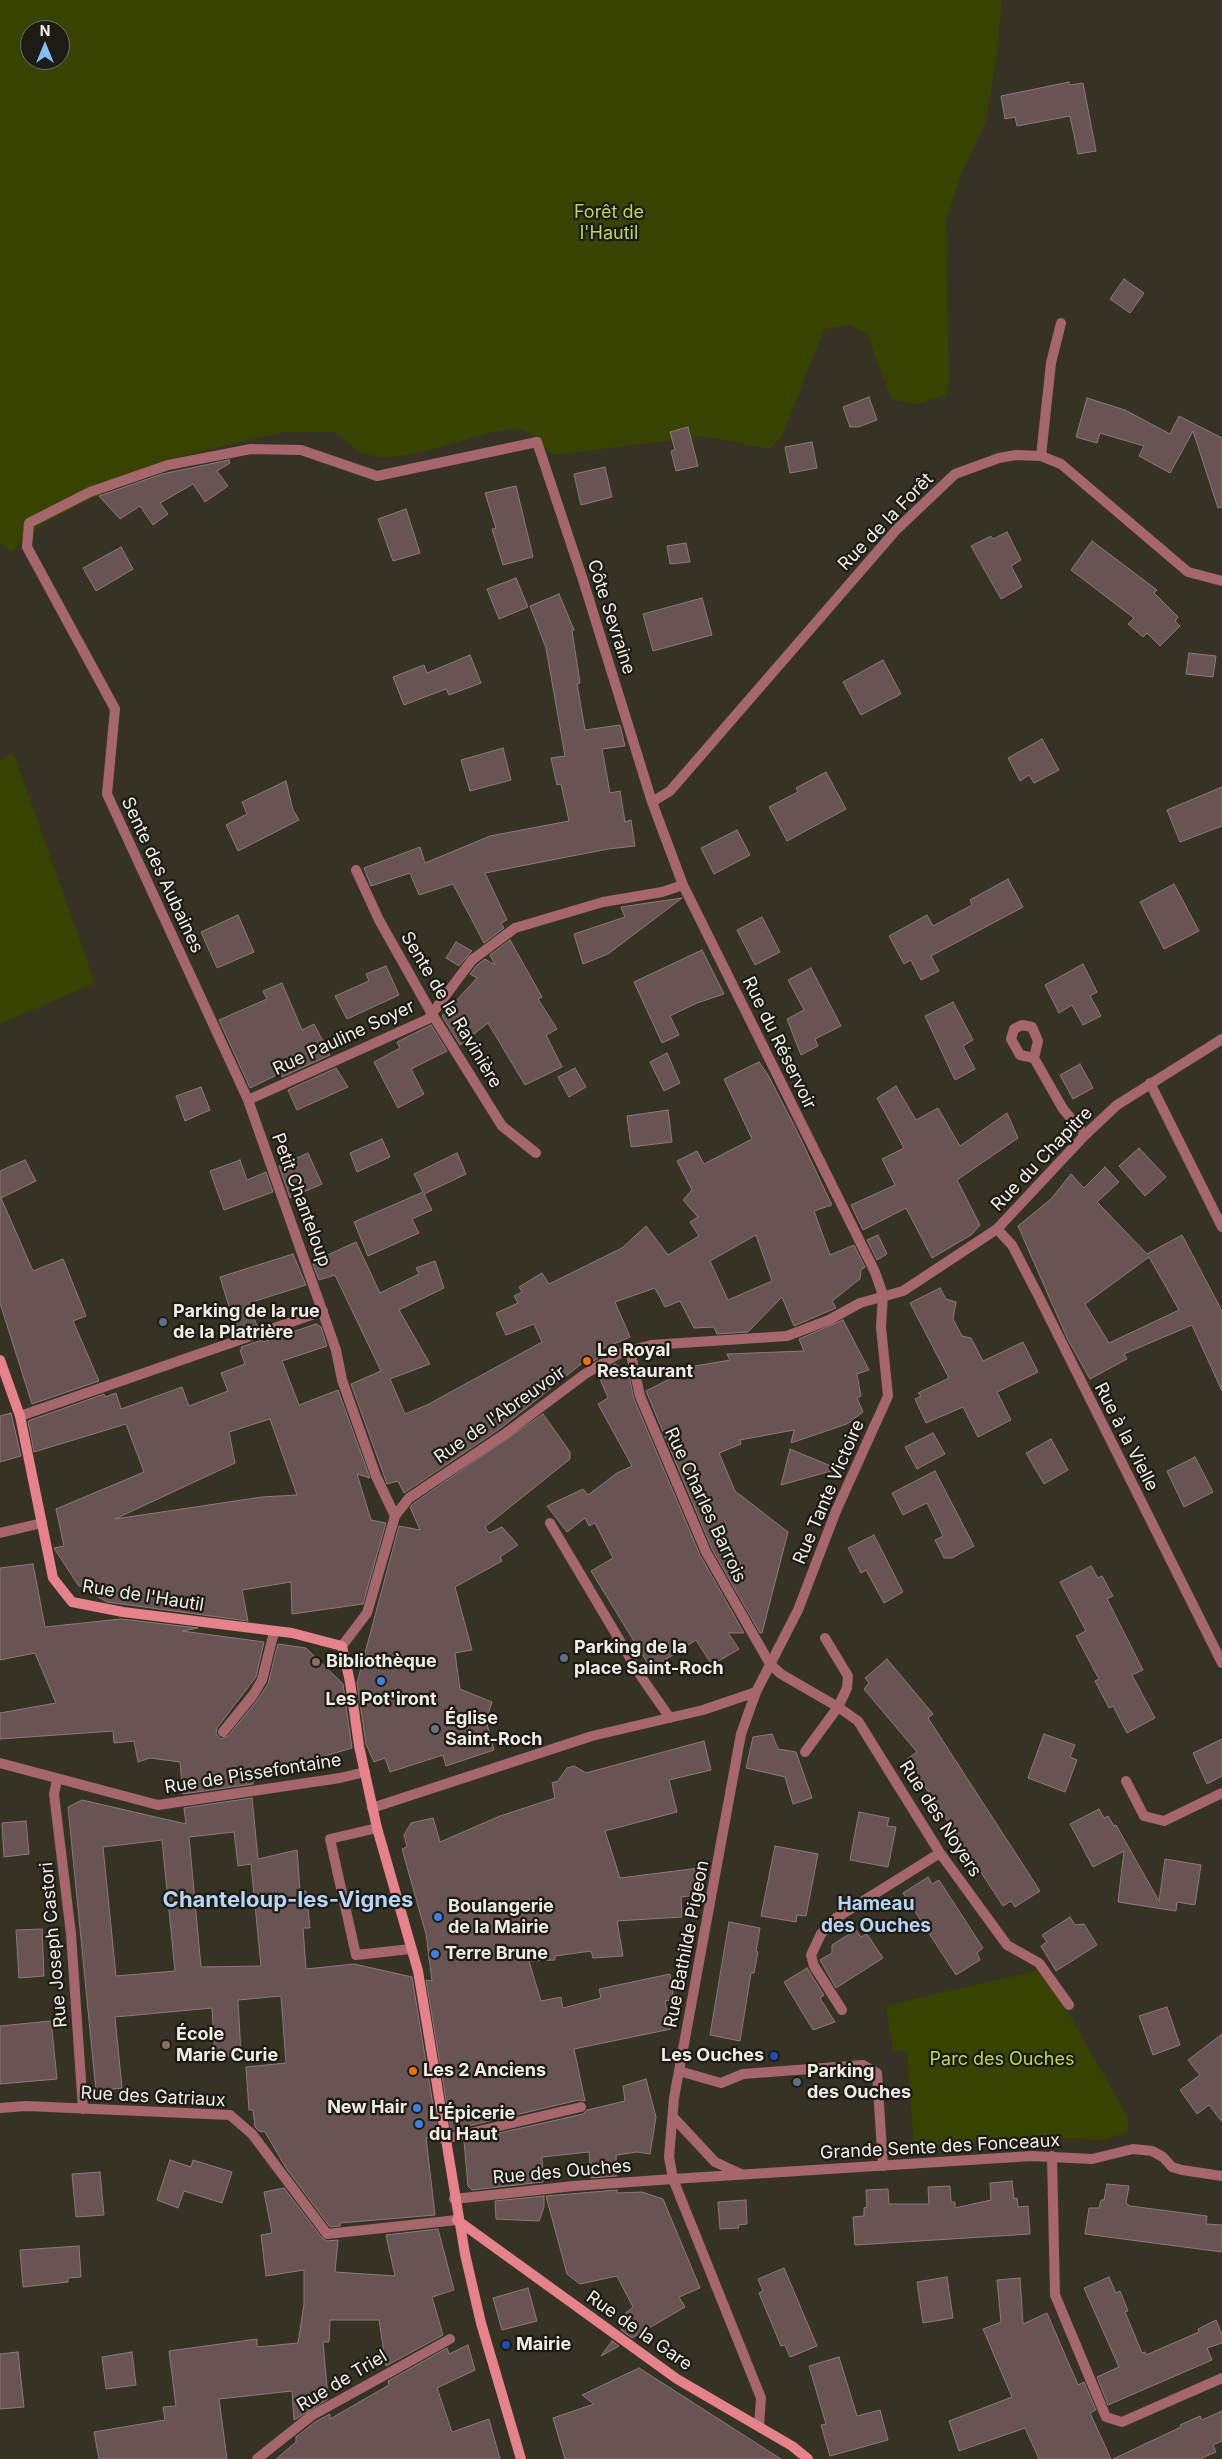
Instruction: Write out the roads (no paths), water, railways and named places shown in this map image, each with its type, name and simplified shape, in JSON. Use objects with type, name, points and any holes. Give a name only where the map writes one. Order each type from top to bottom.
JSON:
[{"type":"main road","name":"Rue de l'Hautil","points":[[0,1360],[20,1416],[53,1578],[72,1602],[123,1612],[292,1633],[342,1646]]},
{"type":"main road","points":[[342,1646],[350,1682],[357,1737],[372,1808],[418,1971],[457,2220],[481,2323],[521,2459]]},
{"type":"main road","name":"Rue de la Gare","points":[[457,2220],[677,2379],[759,2426],[808,2459]]},
{"type":"street","points":[[1041,456],[1051,363],[1061,323]]},
{"type":"street","name":"Sente des Aubaines","points":[[248,1100],[107,794],[115,709],[27,547],[29,523],[90,492],[168,465],[251,449],[301,450],[377,476],[537,442]]},
{"type":"street","name":"Côte Sevraine","points":[[537,442],[583,580],[652,802]]},
{"type":"street","name":"Rue de la Forêt","points":[[652,802],[670,791],[897,529],[955,474],[999,458],[1016,455],[1041,456],[1061,464],[1188,572],[1222,581]]},
{"type":"street","name":"Rue du Réservoir","points":[[652,802],[682,885],[875,1272],[883,1295]]},
{"type":"street","name":"Sente de la Ravinière","points":[[356,870],[379,920],[432,1014],[502,1126],[536,1153]]},
{"type":"street","name":"Rue Pauline Soyer","points":[[248,1100],[428,1018],[472,960],[515,928],[603,902],[662,892],[682,885]]},
{"type":"street","name":"Rue du Chapitre","points":[[883,1295],[903,1291],[997,1229],[1085,1136],[1117,1106],[1150,1083],[1222,1039]]},
{"type":"street","points":[[1034,1058],[1063,1109],[1085,1136]]},
{"type":"street","points":[[1150,1083],[1222,1227]]},
{"type":"street","name":"Petit Chanteloup","points":[[248,1100],[323,1311],[336,1350],[342,1380],[373,1468],[395,1516]]},
{"type":"street","name":"Rue à la Vielle","points":[[997,1229],[1012,1245],[1038,1295],[1072,1367],[1222,1663]]},
{"type":"street","name":"Rue de l'Abreuvoir","points":[[342,1646],[367,1613],[395,1516],[409,1498],[505,1434],[585,1374],[618,1354],[651,1345],[787,1336],[829,1320],[860,1303],[883,1295]]},
{"type":"street","name":"Rue Tante Victoire","points":[[756,1692],[798,1610],[836,1511],[888,1396],[881,1327],[883,1295]]},
{"type":"street","points":[[20,1416],[323,1311]]},
{"type":"street","name":"Rue Charles Barrois","points":[[630,1350],[640,1396],[706,1552],[770,1664]]},
{"type":"street","points":[[0,1533],[42,1523]]},
{"type":"street","points":[[550,1523],[642,1678],[670,1718]]},
{"type":"street","points":[[223,1732],[262,1680],[274,1632]]},
{"type":"street","points":[[805,1752],[838,1707],[847,1688],[848,1676],[825,1638]]},
{"type":"street","name":"Rue des Noyers","points":[[770,1664],[781,1674],[838,1707],[858,1721],[940,1853],[1006,1945],[1039,1963],[1069,2005]]},
{"type":"street","points":[[372,1808],[592,1736],[670,1718],[756,1692]]},
{"type":"street","name":"Rue Bathilde Pigeon","points":[[756,1692],[741,1734],[679,2071],[669,2157],[673,2179],[761,2398],[759,2426]]},
{"type":"street","name":"Rue de Pissefontaine","points":[[0,1764],[158,1805],[340,1778],[365,1772]]},
{"type":"street","name":"Rue Joseph Castori","points":[[57,1780],[54,1794],[71,1934],[84,2109]]},
{"type":"street","points":[[1126,1782],[1144,1816],[1164,1821],[1222,1793]]},
{"type":"street","points":[[377,1828],[330,1839],[356,1955],[412,1949]]},
{"type":"street","points":[[842,2010],[814,1966],[811,1955],[821,1934],[836,1918],[940,1853]]},
{"type":"street","points":[[679,2071],[721,2083],[742,2074],[863,2065],[877,2073],[883,2166]]},
{"type":"street","name":"Rue des Gatriaux","points":[[0,2108],[26,2106],[230,2114],[252,2134],[327,2234],[457,2220]]},
{"type":"street","points":[[444,2139],[580,2107]]},
{"type":"street","name":"Grande Sente des Fonceaux","points":[[673,2117],[715,2162],[741,2174]]},
{"type":"street","name":"Grande Sente des Fonceaux","points":[[673,2179],[1052,2156],[1092,2159],[1126,2150],[1146,2150],[1163,2157],[1172,2167],[1222,2176]]},
{"type":"street","points":[[1052,2156],[1055,2296],[1106,2417],[1122,2422],[1222,2378]]},
{"type":"street","name":"Rue des Ouches","points":[[454,2200],[574,2186],[673,2179]]},
{"type":"street","name":"Rue de Triel","points":[[257,2459],[310,2416],[450,2339]]},
{"type":"place","name":"Parking de la rue de la Platrière","points":[[163,1322]]},
{"type":"place","name":"Le Royal Restaurant","points":[[587,1361]]},
{"type":"place","name":"Parking de la place Saint-Roch","points":[[564,1658]]},
{"type":"place","name":"Bibliothèque","points":[[316,1662]]},
{"type":"place","name":"Les Pot'iront","points":[[381,1681]]},
{"type":"place","name":"Église Saint-Roch","points":[[435,1729]]},
{"type":"place","name":"Boulangerie de la Mairie","points":[[438,1917]]},
{"type":"place","name":"Terre Brune","points":[[435,1954]]},
{"type":"place","name":"École Marie Curie","points":[[166,2045]]},
{"type":"place","name":"Les Ouches","points":[[774,2056]]},
{"type":"place","name":"Les 2 Anciens","points":[[413,2071]]},
{"type":"place","name":"Parking des Ouches","points":[[797,2082]]},
{"type":"place","name":"New Hair","points":[[417,2108]]},
{"type":"place","name":"L'Épicerie du Haut","points":[[419,2124]]},
{"type":"place","name":"Mairie","points":[[506,2345]]},
{"type":"district","name":"Chanteloup-les-Vignes","points":[[288,1900]]},
{"type":"district","name":"Hameau des Ouches","points":[[876,1915]]},
{"type":"park label","name":"Forêt de l'Hautil","points":[[609,223]]},
{"type":"park label","name":"Parc des Ouches","points":[[1002,2060]]}]
